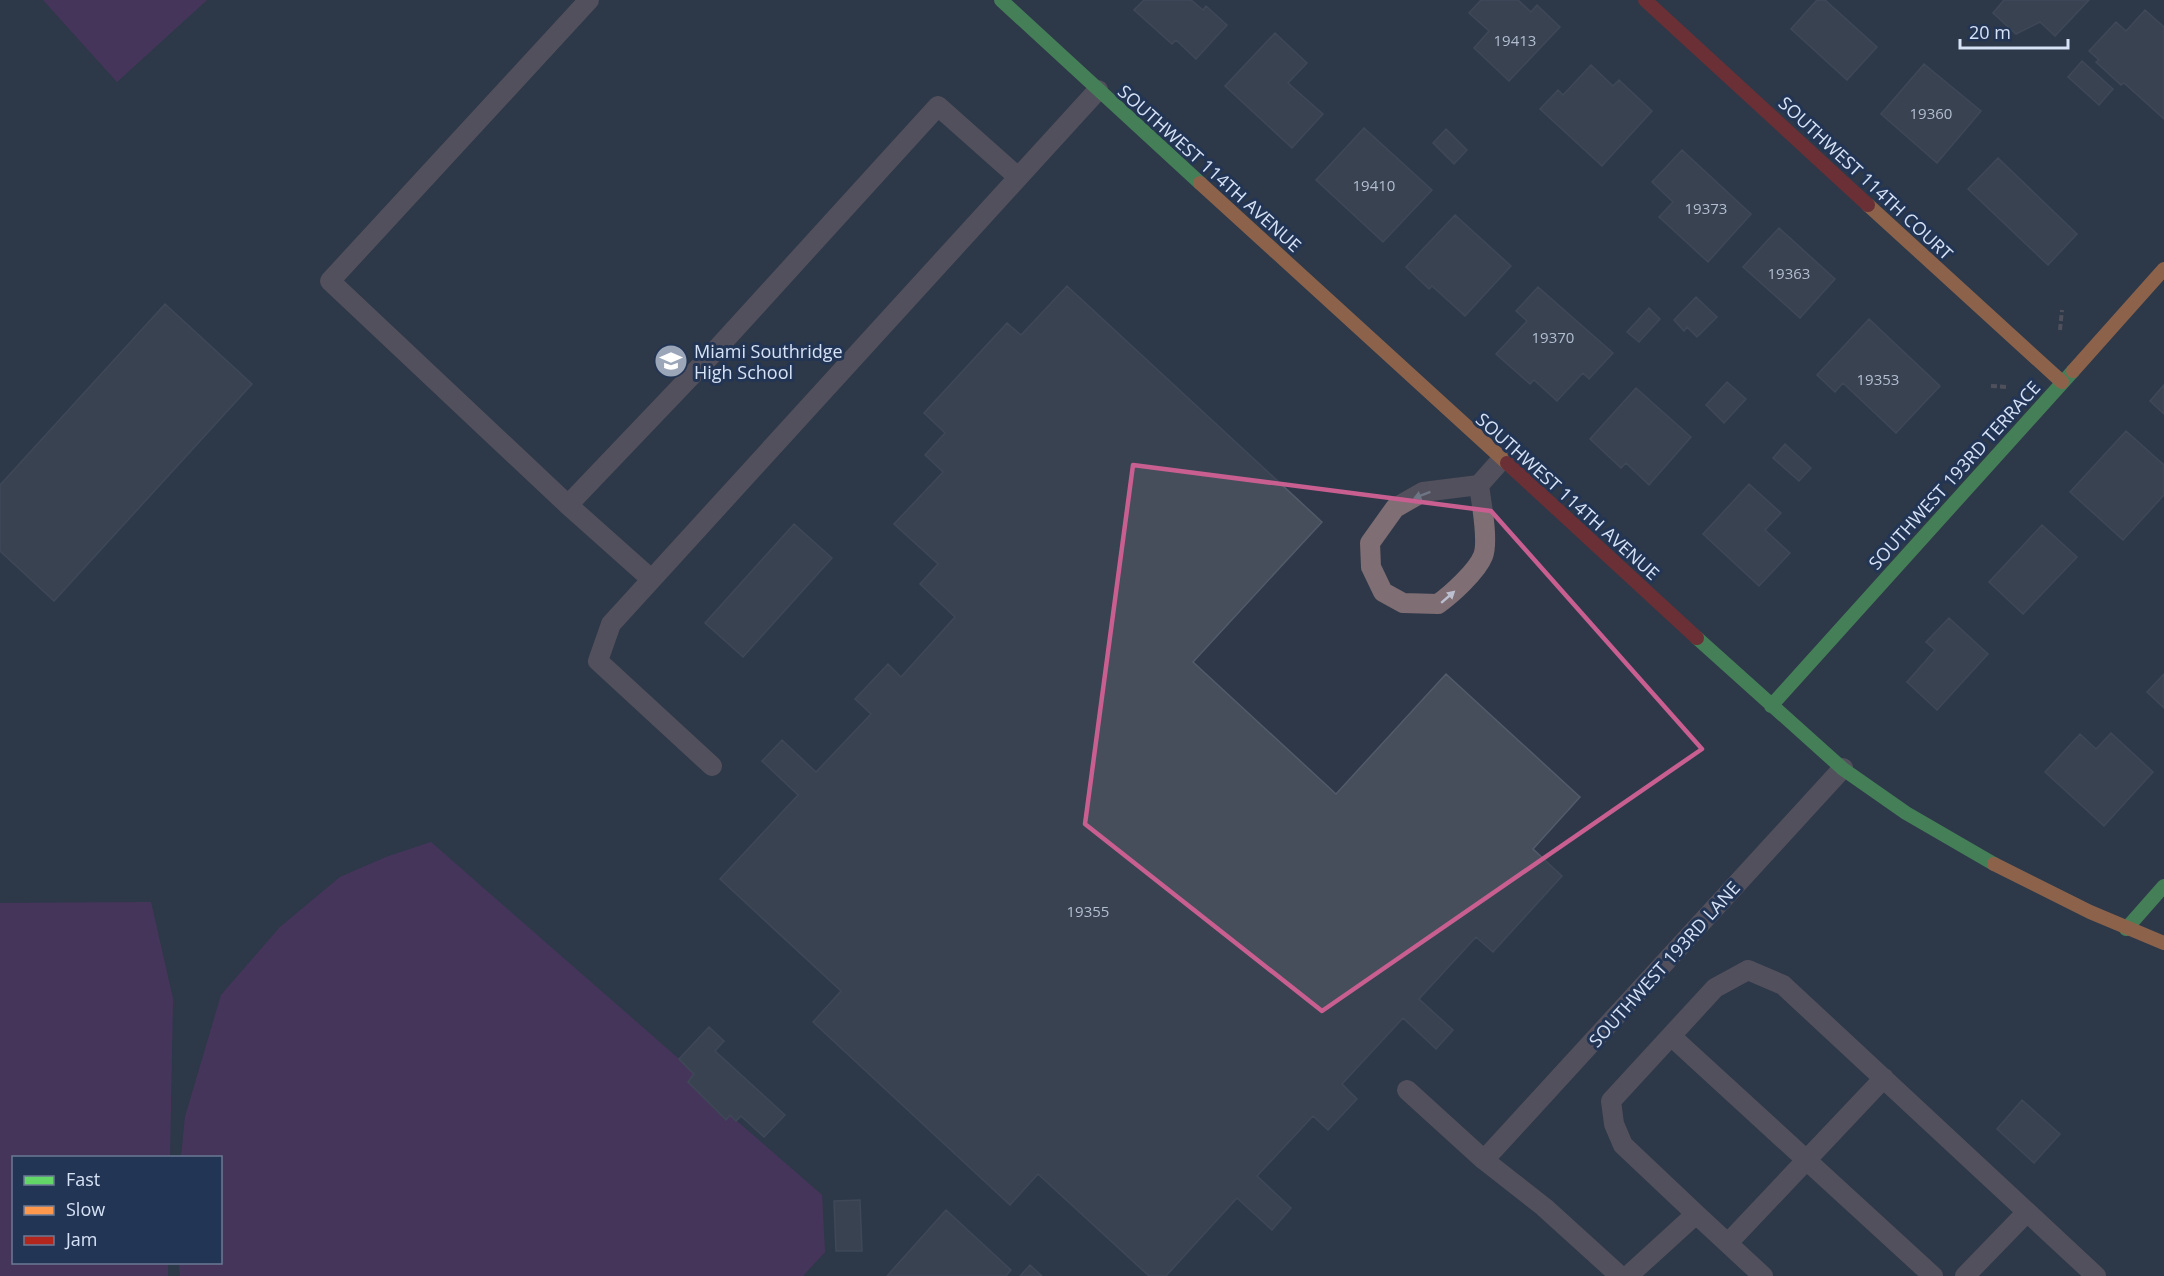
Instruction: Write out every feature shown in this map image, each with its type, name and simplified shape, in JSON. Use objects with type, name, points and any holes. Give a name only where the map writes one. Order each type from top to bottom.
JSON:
[{"type":"street","name":"SOUTHWEST 114TH AVENUE","points":[[1001,0],[1771,706],[1843,768],[1902,810],[1953,842],[2064,900],[2126,929],[2164,943]]},
{"type":"street","name":"SOUTHWEST 114TH COURT","points":[[1645,0],[2062,382]]},
{"type":"street","name":"SOUTHWEST 193RD TERRACE","points":[[1771,706],[2164,269]]},
{"type":"street","points":[[2126,929],[2164,886]]},
{"type":"lane","points":[[589,0],[330,281],[568,505],[651,579]]},
{"type":"lane","points":[[712,766],[598,662],[611,624],[1098,90]]},
{"type":"lane","points":[[568,505],[714,352],[938,106],[1018,177]]},
{"type":"lane","points":[[1479,485],[1485,523],[1484,555],[1461,585],[1438,604],[1404,603],[1383,592],[1371,567],[1370,543],[1395,508],[1423,492],[1479,485],[1502,459]]},
{"type":"lane","name":"SOUTHWEST 193RD LANE","points":[[1484,1160],[1843,768]]},
{"type":"lane","points":[[1763,1276],[1623,1145],[1614,1124],[1611,1101],[1715,988],[1748,970],[1783,985],[2096,1276]]},
{"type":"lane","points":[[1671,1036],[1933,1276]]},
{"type":"lane","points":[[1728,1243],[1884,1078]]},
{"type":"lane","points":[[1407,1090],[1484,1160],[1544,1208],[1620,1276]]},
{"type":"lane","points":[[1965,1276],[2027,1212]]},
{"type":"lane","points":[[1628,1276],[1696,1214]]},
{"type":"path","points":[[2060,330],[2062,310]]},
{"type":"path","points":[[1991,386],[2008,387]]},
{"type":"highlighted area","points":[[1133,465],[1491,511],[1702,749],[1322,1011],[1085,824]]},
{"type":"shaded area","points":[[43,0],[207,0],[117,82]]},
{"type":"shaded area","points":[[431,842],[679,1059],[694,1074],[688,1082],[725,1120],[730,1115],[822,1195],[825,1252],[803,1276],[180,1276],[179,1264],[222,1264],[222,1156],[181,1156],[185,1117],[221,995],[280,927],[340,877],[386,857]]},
{"type":"shaded area","points":[[151,902],[173,999],[170,1156],[12,1156],[12,1264],[168,1264],[168,1276],[0,1276],[0,903]]},
{"type":"building","points":[[1144,0],[1191,0],[1203,10],[1206,6],[1227,25],[1196,59],[1176,40],[1172,44],[1134,10]]},
{"type":"building","points":[[1481,0],[1518,0],[1531,12],[1537,5],[1560,27],[1509,81],[1474,48],[1489,31],[1469,13]]},
{"type":"building","points":[[1817,0],[1825,0],[1877,47],[1847,80],[1791,29]]},
{"type":"building","points":[[2004,0],[2089,0],[2055,36],[2040,22],[2016,34],[1993,13]]},
{"type":"building","points":[[2145,10],[2164,27],[2164,119],[2124,83],[2121,85],[2096,62],[2099,60],[2089,51],[2116,22],[2126,31]]},
{"type":"building","points":[[1275,33],[1307,63],[1288,83],[1323,114],[1292,148],[1225,86]]},
{"type":"building","points":[[2082,61],[2113,89],[2099,105],[2068,77]]},
{"type":"building","points":[[1924,64],[1981,111],[1937,163],[1881,114]]},
{"type":"building","points":[[1591,65],[1613,86],[1619,80],[1652,111],[1602,166],[1540,109],[1558,90],[1563,95]]},
{"type":"building","points":[[1364,128],[1432,190],[1383,242],[1316,180]]},
{"type":"building","points":[[1446,129],[1467,150],[1454,164],[1433,143]]},
{"type":"building","points":[[1682,150],[1751,214],[1708,262],[1659,217],[1673,202],[1652,182]]},
{"type":"building","points":[[1998,158],[2077,234],[2048,265],[1968,189]]},
{"type":"building","points":[[1455,215],[1511,266],[1465,316],[1432,286],[1429,289],[1406,267]]},
{"type":"building","points":[[1779,228],[1835,279],[1800,318],[1743,267]]},
{"type":"building","points":[[1067,286],[1322,522],[1193,662],[1336,794],[1446,674],[1580,797],[1533,849],[1562,876],[1493,952],[1476,937],[1419,999],[1453,1030],[1436,1049],[1403,1018],[1342,1084],[1357,1099],[1328,1130],[1313,1116],[1257,1176],[1291,1208],[1272,1230],[1237,1198],[1166,1276],[1149,1276],[1038,1174],[1010,1205],[813,1022],[841,991],[720,879],[798,795],[762,761],[782,740],[816,772],[871,714],[855,699],[888,664],[901,677],[955,617],[920,584],[938,564],[894,524],[943,472],[925,455],[945,433],[924,413],[1007,323],[1021,335]]},
{"type":"building","points":[[1538,287],[1613,353],[1589,379],[1583,373],[1557,401],[1534,380],[1530,384],[1496,354],[1527,321],[1516,311]]},
{"type":"building","points":[[1696,297],[1717,317],[1697,337],[1687,327],[1684,331],[1674,320]]},
{"type":"building","points":[[165,304],[252,384],[54,601],[0,551],[0,485]]},
{"type":"building","points":[[1649,308],[1660,319],[1639,342],[1627,332]]},
{"type":"building","points":[[1869,319],[1940,386],[1896,433],[1843,383],[1835,392],[1817,375]]},
{"type":"building","points":[[1727,382],[1746,399],[1724,423],[1706,405]]},
{"type":"building","points":[[2164,385],[2164,414],[2150,401]]},
{"type":"building","points":[[1636,388],[1691,437],[1649,485],[1626,463],[1621,468],[1590,439]]},
{"type":"building","points":[[2126,431],[2164,465],[2164,495],[2123,540],[2070,492]]},
{"type":"building","points":[[1785,444],[1811,468],[1799,481],[1773,458]]},
{"type":"building","points":[[1749,484],[1781,513],[1765,530],[1790,553],[1759,586],[1703,534]]},
{"type":"building","points":[[794,524],[832,558],[743,657],[705,623]]},
{"type":"building","points":[[2042,525],[2077,557],[2023,614],[1989,582]]},
{"type":"building","points":[[1949,618],[1988,654],[1937,710],[1907,682],[1935,650],[1926,642]]},
{"type":"building","points":[[2164,674],[2164,708],[2147,692]]},
{"type":"building","points":[[2111,733],[2153,772],[2104,826],[2045,772],[2080,734],[2096,749]]},
{"type":"building","points":[[709,1027],[724,1041],[715,1051],[785,1115],[764,1137],[741,1116],[736,1121],[730,1115],[726,1120],[688,1082],[694,1074],[679,1059]]},
{"type":"building","points":[[2022,1100],[2060,1134],[2034,1163],[1997,1129]]},
{"type":"building","points":[[860,1200],[862,1251],[836,1251],[834,1201]]},
{"type":"building","points":[[946,1210],[1011,1270],[1006,1276],[887,1276]]},
{"type":"building","points":[[1030,1265],[1042,1276],[1020,1276]]},
{"type":"traffic: fast","points":[[1001,0],[1200,183]]},
{"type":"traffic: fast","points":[[1771,706],[2073,371]]},
{"type":"traffic: fast","points":[[1697,638],[1843,769],[1906,813],[1994,864]]},
{"type":"traffic: fast","points":[[2126,929],[2164,886]]},
{"type":"traffic: slow","points":[[1200,183],[1507,463]]},
{"type":"traffic: slow","points":[[1868,205],[2062,382]]},
{"type":"traffic: slow","points":[[2073,371],[2164,269]]},
{"type":"traffic: slow","points":[[1994,864],[2090,912],[2164,943]]},
{"type":"traffic: jam","points":[[1645,0],[1868,205]]},
{"type":"traffic: jam","points":[[1507,463],[1697,638]]},
{"type":"place","name":"Miami Southridge High School","points":[[671,361]]}]
